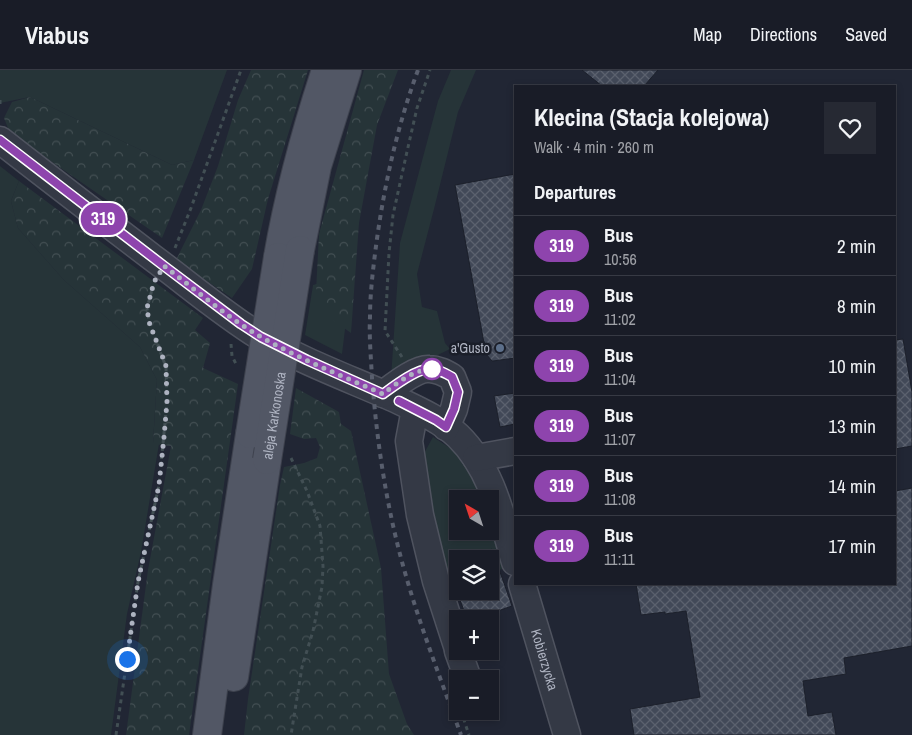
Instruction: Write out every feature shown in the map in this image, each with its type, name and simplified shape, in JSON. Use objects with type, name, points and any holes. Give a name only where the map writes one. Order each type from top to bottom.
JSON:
[{"type":"main road","name":"aleja Karkonoska","points":[[225,735],[278,458],[293,181],[326,70]]},
{"type":"main road","name":"aleja Karkonoska","points":[[207,735],[250,434],[289,253],[347,70]]},
{"type":"street","points":[[0,140],[219,308],[261,337],[415,409],[436,420],[457,435],[476,458],[490,482],[514,559]]},
{"type":"street","points":[[383,394],[413,374],[427,368],[437,369],[452,377],[458,392],[454,409],[446,427]]},
{"type":"street","points":[[415,409],[409,441],[420,515],[436,581],[449,622]]},
{"type":"street","points":[[476,458],[514,451]]},
{"type":"street","name":"Kobierzycka","points":[[522,585],[566,735]]},
{"type":"path","points":[[116,735],[138,582],[159,485],[167,402],[166,366],[149,322],[147,308],[154,282],[173,252],[191,208],[241,70]]},
{"type":"path","points":[[413,374],[385,331],[388,272],[393,215],[417,108],[430,70]]},
{"type":"path","points":[[0,100],[0,106]]},
{"type":"path","points":[[278,458],[307,491],[320,526],[323,566],[322,587],[313,631],[302,667],[291,735]]},
{"type":"path","points":[[463,720],[469,735]]},
{"type":"green space","points":[[0,70],[227,70],[194,160],[172,165],[30,97],[0,103]]},
{"type":"green space","points":[[251,70],[308,70],[268,199],[252,269],[232,298],[176,260],[201,210],[218,166],[238,100]]},
{"type":"green space","points":[[364,70],[398,70],[377,125],[359,223],[351,333],[333,320],[316,292],[319,234]]},
{"type":"green space","points":[[451,70],[476,70],[458,112],[417,274],[422,307],[437,311],[445,343],[450,349],[391,378],[400,243],[438,101]]},
{"type":"green space","points":[[30,97],[172,165],[194,160],[162,238],[10,133],[4,118],[12,102]]},
{"type":"green space","points":[[0,166],[19,181],[11,201],[18,228],[64,280],[140,347],[157,380],[153,443],[159,444],[141,552],[127,614],[111,735],[0,735]]},
{"type":"green space","points":[[19,181],[203,318],[195,330],[210,343],[203,368],[238,384],[189,735],[126,735],[148,570],[171,446],[153,444],[157,380],[140,347],[64,280],[18,228],[11,201]]},
{"type":"green space","points":[[352,273],[342,354],[305,335],[313,285]]},
{"type":"green space","points":[[296,388],[339,412],[341,424],[351,431],[381,568],[389,674],[407,724],[414,735],[244,735],[284,467],[317,458],[320,447],[316,438],[304,439],[290,434]]},
{"type":"green space","points":[[433,437],[453,450],[470,473],[479,490],[449,490],[449,540],[498,540],[507,568],[499,570],[499,550],[449,550],[449,585],[445,586],[422,457]]},
{"type":"building","points":[[582,70],[658,70],[645,85],[601,85]]},
{"type":"building","points":[[514,174],[514,358],[492,361],[486,354],[455,185]]},
{"type":"building","points":[[903,339],[912,392],[912,446],[896,449],[896,340]]},
{"type":"building","points":[[514,393],[514,424],[500,427],[494,396]]},
{"type":"building","points":[[912,488],[912,646],[844,658],[846,674],[803,681],[808,716],[832,712],[836,735],[634,735],[630,709],[700,697],[686,611],[641,615],[636,585],[896,585],[896,491]]},
{"type":"building","points":[[499,569],[512,606],[499,611],[464,610],[460,600],[499,600]]},
{"type":"railway","points":[[418,70],[398,135],[387,179],[379,224],[371,299],[372,378],[380,456],[401,560],[434,661],[461,735]]},
{"type":"bus line","name":"319","points":[[0,140],[219,308],[261,337],[383,394],[396,384],[427,368],[437,369],[452,377],[458,392],[454,409],[446,427],[399,401]]},
{"type":"place","name":"a'Gusto","points":[[500,348]]},
{"type":"route","points":[[127,659],[138,582],[159,485],[164,437],[167,402],[166,366],[149,322],[147,308],[154,282],[164,266],[261,337],[383,394],[413,374],[427,368],[437,369],[432,369]]}]
